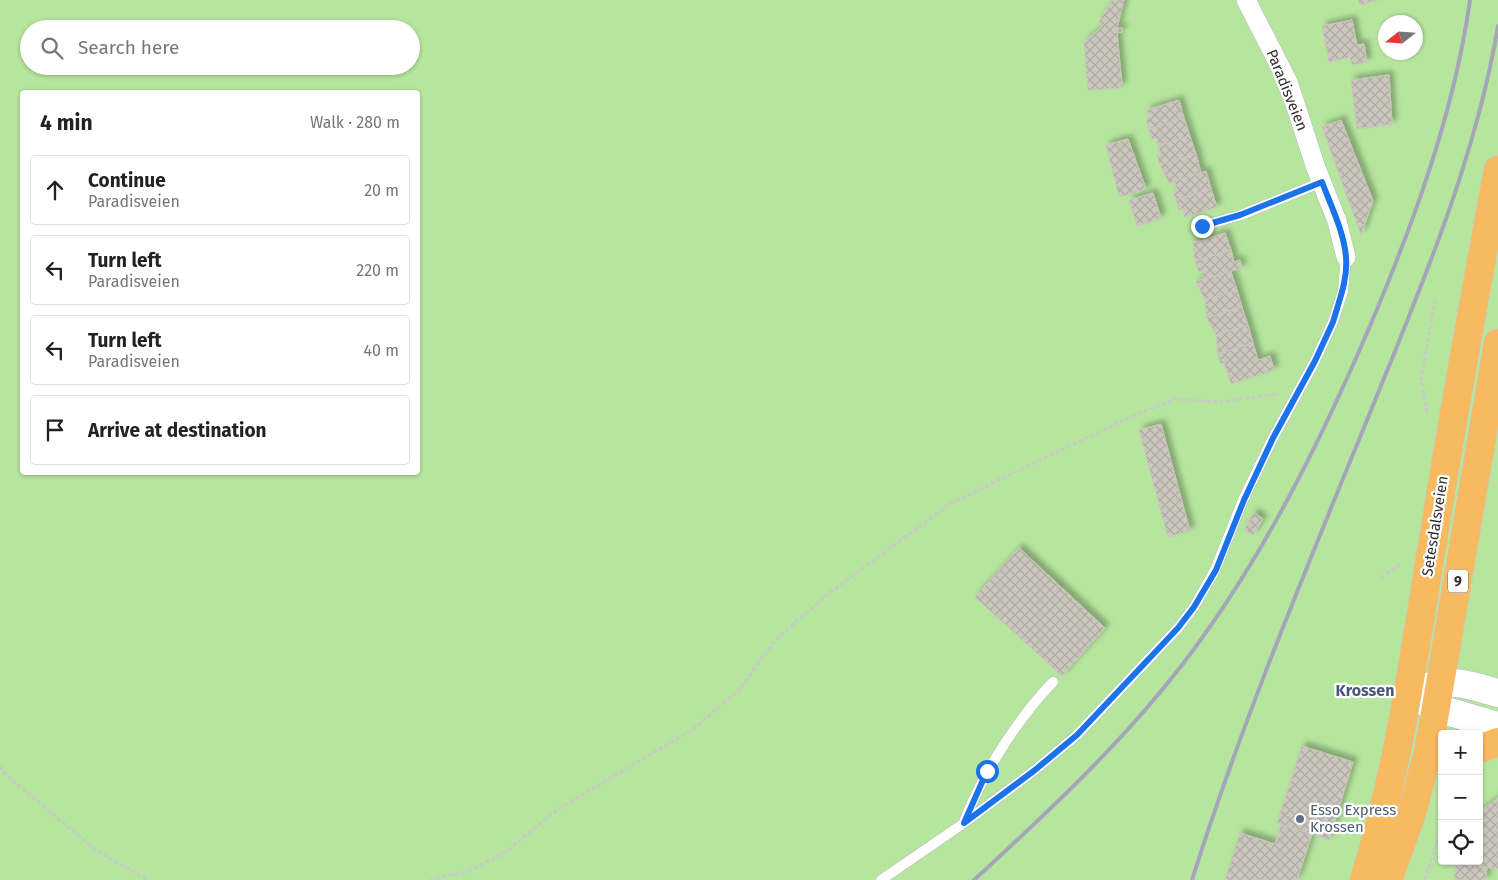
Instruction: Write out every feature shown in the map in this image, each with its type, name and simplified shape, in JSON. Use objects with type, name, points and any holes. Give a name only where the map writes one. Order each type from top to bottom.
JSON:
[{"type":"highway","name":"Setesdalsveien","points":[[1364,880],[1391,782],[1408,693],[1449,441],[1498,170]]},
{"type":"highway","name":"Setesdalsveien","points":[[1388,880],[1411,816],[1429,748],[1498,344]]},
{"type":"highway","points":[[1483,748],[1498,742]]},
{"type":"highway","name":"9","points":[[1411,816],[1438,780]]},
{"type":"main road","points":[[1439,695],[1451,682],[1498,692]]},
{"type":"main road","points":[[1408,693],[1439,695],[1498,726]]},
{"type":"street","name":"Paradisveien","points":[[1246,0],[1288,82],[1337,221],[1346,257]]},
{"type":"lane","points":[[1202,226],[1240,215],[1322,182]]},
{"type":"lane","name":"Paradisveien","points":[[881,880],[964,823],[1035,770],[1077,735],[1178,628],[1194,607],[1216,570],[1244,500],[1273,438],[1299,391],[1333,322],[1342,291],[1346,257]]},
{"type":"lane","points":[[964,823],[987,771],[1021,720],[1052,682]]},
{"type":"path","points":[[1421,379],[1435,300]]},
{"type":"path","points":[[430,880],[466,872],[503,854],[558,809],[692,730],[739,690],[776,639],[828,594],[951,503],[1130,417],[1175,399],[1219,402],[1299,391]]},
{"type":"path","points":[[0,766],[6,775],[96,850],[148,880]]},
{"type":"path","points":[[1425,880],[1438,838]]},
{"type":"green space","points":[[0,0],[1498,0],[1498,880],[0,880]]},
{"type":"building","points":[[1112,0],[1124,0],[1117,28],[1122,28],[1122,32],[1117,33],[1122,85],[1119,88],[1088,90],[1084,42],[1102,27],[1099,22]]},
{"type":"building","points":[[1358,0],[1376,0],[1360,5]]},
{"type":"building","points":[[1352,20],[1357,45],[1364,44],[1367,62],[1352,65],[1350,57],[1329,62],[1322,26]]},
{"type":"building","points":[[1389,75],[1392,124],[1357,129],[1351,80]]},
{"type":"building","points":[[1179,100],[1184,118],[1149,129],[1146,120],[1150,118],[1147,110]]},
{"type":"building","points":[[1184,118],[1190,136],[1158,146],[1156,138],[1152,139],[1149,129]]},
{"type":"building","points":[[1341,120],[1373,201],[1361,235],[1322,127]]},
{"type":"building","points":[[1190,136],[1196,154],[1160,165],[1157,155],[1161,154],[1158,146]]},
{"type":"building","points":[[1128,139],[1146,189],[1119,197],[1106,145]]},
{"type":"building","points":[[1196,154],[1201,173],[1169,183],[1160,165]]},
{"type":"building","points":[[1206,171],[1211,189],[1176,200],[1173,190],[1177,189],[1174,181]]},
{"type":"building","points":[[1211,189],[1217,207],[1185,217],[1183,208],[1179,210],[1176,200]]},
{"type":"building","points":[[1153,193],[1161,218],[1137,226],[1129,200]]},
{"type":"building","points":[[1225,233],[1231,250],[1195,261],[1193,243]]},
{"type":"building","points":[[1231,250],[1234,262],[1240,260],[1242,268],[1204,279],[1202,271],[1199,272],[1195,261]]},
{"type":"building","points":[[1231,272],[1237,290],[1205,300],[1196,281]]},
{"type":"building","points":[[1237,290],[1242,307],[1207,318],[1205,300]]},
{"type":"building","points":[[1242,307],[1248,325],[1216,335],[1207,318]]},
{"type":"building","points":[[1248,325],[1253,343],[1218,354],[1216,335]]},
{"type":"building","points":[[1253,343],[1258,360],[1270,356],[1274,370],[1231,384],[1224,363],[1221,364],[1218,354]]},
{"type":"building","points":[[1161,424],[1190,531],[1168,537],[1139,430]]},
{"type":"building","points":[[1254,513],[1263,519],[1253,535],[1244,530]]},
{"type":"building","points":[[1019,548],[1105,628],[1062,676],[975,597]]},
{"type":"building","points":[[1302,746],[1353,762],[1329,840],[1277,823]]},
{"type":"building","points":[[1498,798],[1498,869],[1474,865],[1483,865],[1483,809]]},
{"type":"building","points":[[1281,825],[1312,834],[1297,880],[1225,880],[1240,833],[1275,844]]},
{"type":"building","points":[[1456,865],[1472,865],[1487,868],[1485,880],[1454,880]]},
{"type":"railway","points":[[974,880],[1083,777],[1159,694],[1211,626],[1263,544],[1309,458],[1351,371],[1402,247],[1443,125],[1454,84],[1470,0]]},
{"type":"railway","points":[[1192,880],[1255,699],[1411,311],[1446,217],[1476,123],[1498,26]]},
{"type":"place","name":"Esso Express Krossen","points":[[1300,819]]},
{"type":"district","name":"Krossen","points":[[1365,690]]},
{"type":"route","points":[[987,771],[964,823],[1035,770],[1077,735],[1178,628],[1194,607],[1216,570],[1244,500],[1273,438],[1315,361],[1333,322],[1342,291],[1346,257],[1337,221],[1322,182],[1303,192],[1240,215],[1202,226]]}]
